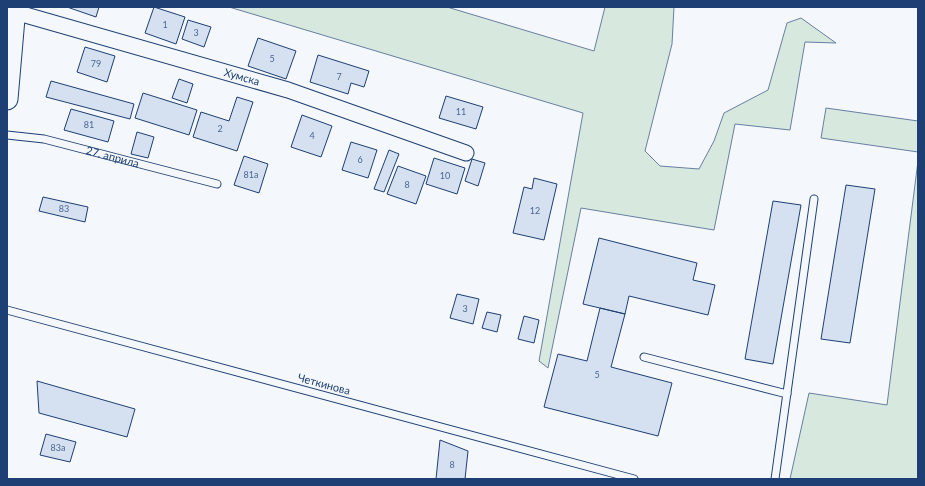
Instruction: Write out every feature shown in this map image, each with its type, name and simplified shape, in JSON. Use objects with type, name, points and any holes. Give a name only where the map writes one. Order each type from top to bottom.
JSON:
[{"type":"main road","points":[[7,99],[8,67],[15,10]]},
{"type":"street","name":"Хумска","points":[[15,10],[288,90],[466,152]]},
{"type":"lane","name":"27. априла","points":[[7,135],[44,139],[216,184]]},
{"type":"lane","points":[[775,479],[814,199]]},
{"type":"lane","name":"Четкинова","points":[[7,310],[634,479]]},
{"type":"lane","points":[[644,357],[787,394]]},
{"type":"shaded area","points":[[229,7],[447,7],[594,51],[605,7],[674,7],[672,44],[645,151],[660,166],[699,169],[714,141],[724,113],[768,90],[787,23],[801,18],[836,43],[805,42],[790,130],[735,124],[714,230],[581,208],[548,368],[539,361],[583,113]]},
{"type":"shaded area","points":[[826,108],[918,121],[918,152],[821,138]]},
{"type":"shaded area","points":[[918,161],[918,479],[790,479],[809,393],[887,405]]},
{"type":"building","points":[[67,7],[99,7],[96,17]]},
{"type":"building","points":[[154,7],[185,17],[176,44],[145,33]]},
{"type":"building","points":[[188,20],[211,27],[204,47],[182,39]]},
{"type":"building","points":[[258,38],[296,51],[286,79],[248,66]]},
{"type":"building","points":[[85,47],[115,56],[107,82],[77,72]]},
{"type":"building","points":[[318,55],[369,71],[364,87],[351,83],[348,94],[310,82]]},
{"type":"building","points":[[179,79],[193,84],[187,103],[172,98]]},
{"type":"building","points":[[51,81],[134,104],[130,119],[46,97]]},
{"type":"building","points":[[143,93],[197,110],[189,135],[135,118]]},
{"type":"building","points":[[446,96],[483,107],[476,129],[439,118]]},
{"type":"building","points":[[237,97],[253,102],[237,151],[193,137],[201,112],[229,121]]},
{"type":"building","points":[[71,109],[114,121],[108,142],[64,130]]},
{"type":"building","points":[[302,115],[332,126],[321,157],[291,147]]},
{"type":"building","points":[[137,132],[154,137],[148,158],[131,154]]},
{"type":"building","points":[[351,142],[377,150],[368,178],[342,170]]},
{"type":"building","points":[[389,150],[399,154],[384,192],[374,189]]},
{"type":"building","points":[[244,156],[268,164],[259,193],[234,185]]},
{"type":"building","points":[[434,158],[465,168],[457,194],[426,184]]},
{"type":"building","points":[[472,159],[485,163],[478,186],[465,181]]},
{"type":"building","points":[[398,166],[426,176],[416,204],[387,194]]},
{"type":"building","points":[[534,178],[557,184],[544,240],[513,233],[524,187],[532,189]]},
{"type":"building","points":[[846,185],[875,189],[850,343],[821,339]]},
{"type":"building","points":[[43,197],[88,207],[85,222],[39,211]]},
{"type":"building","points":[[773,201],[801,205],[773,364],[745,359]]},
{"type":"building","points":[[599,238],[697,263],[693,280],[715,285],[708,315],[629,296],[625,314],[583,304]]},
{"type":"building","points":[[457,294],[479,299],[473,324],[450,318]]},
{"type":"building","points":[[600,308],[625,314],[611,367],[672,383],[658,436],[544,407],[558,354],[587,361]]},
{"type":"building","points":[[487,312],[501,315],[497,332],[482,328]]},
{"type":"building","points":[[524,316],[539,320],[534,343],[518,339]]},
{"type":"building","points":[[37,381],[135,409],[127,437],[39,413]]},
{"type":"building","points":[[46,434],[76,442],[70,462],[40,455]]},
{"type":"building","points":[[440,440],[468,451],[465,479],[436,479]]}]
